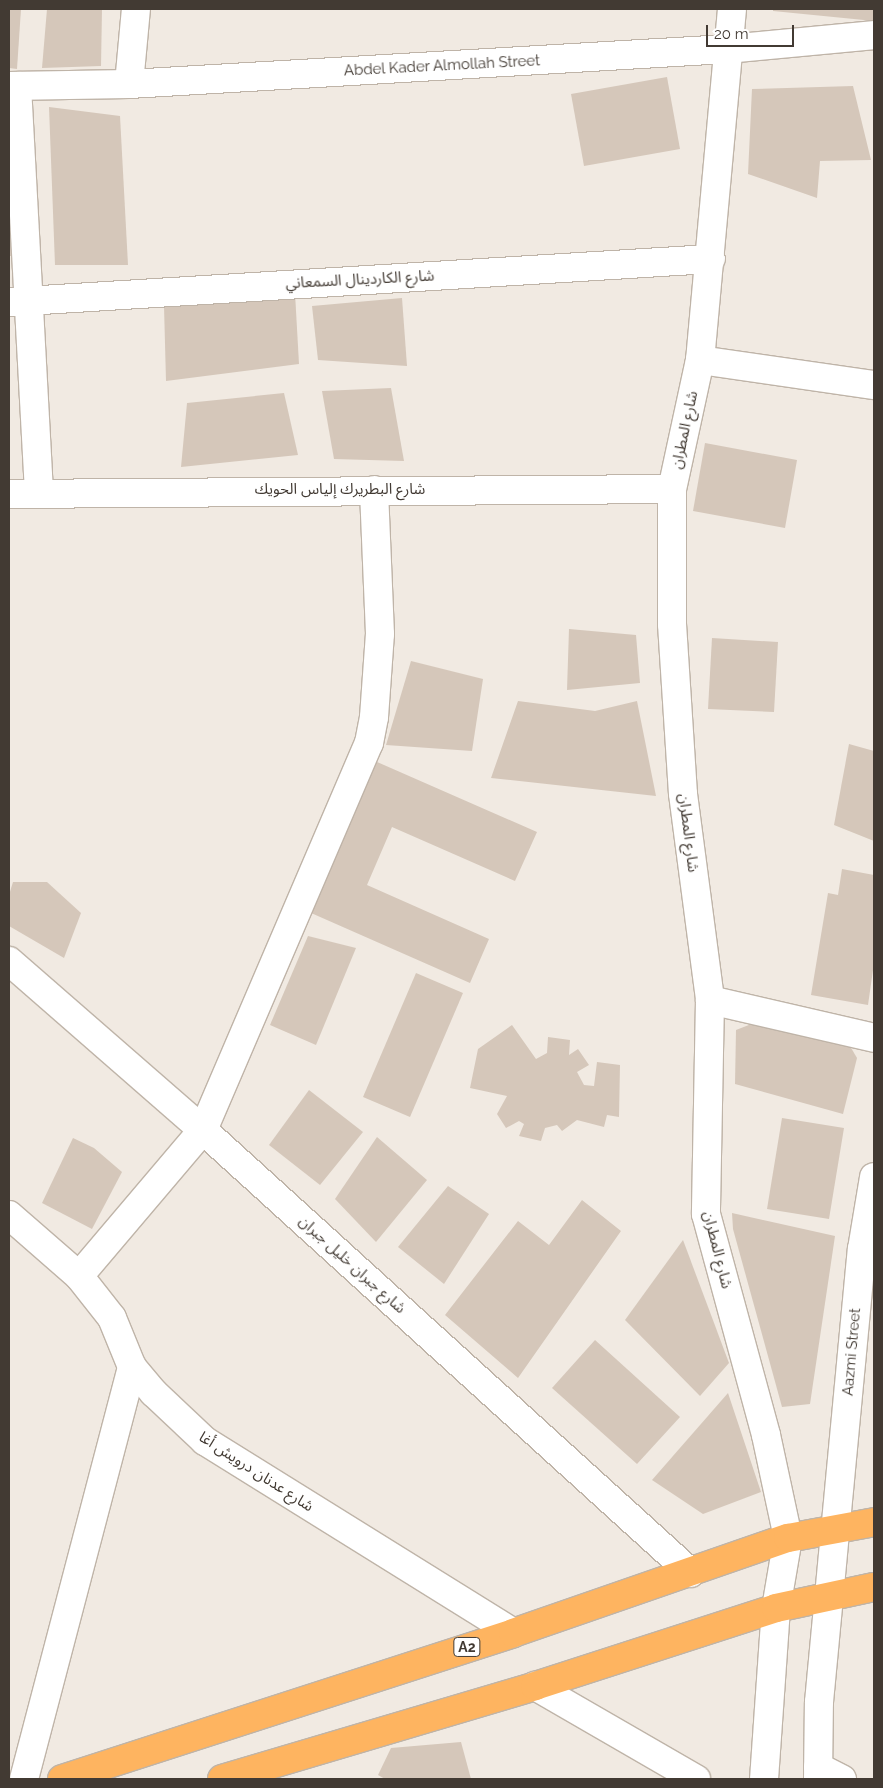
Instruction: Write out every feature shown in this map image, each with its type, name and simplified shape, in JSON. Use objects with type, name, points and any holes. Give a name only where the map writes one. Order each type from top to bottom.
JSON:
[{"type":"highway","name":"A2","points":[[62,1779],[691,1573],[788,1538],[836,1527],[874,1522]]},
{"type":"highway","points":[[225,1779],[535,1686],[776,1608],[831,1595],[874,1588]]},
{"type":"street","points":[[129,84],[136,9]]},
{"type":"street","name":"شارع المطران","points":[[732,9],[727,49],[711,259],[700,360],[672,489],[672,624],[683,794],[710,1000],[706,1214],[766,1435],[788,1538],[776,1608],[764,1779]]},
{"type":"street","name":"Abdel Kader Almollah Street","points":[[13,86],[129,84],[727,49],[874,35]]},
{"type":"street","points":[[13,86],[18,301],[39,493]]},
{"type":"street","name":"شارع الكاردينال السمعاني","points":[[18,301],[711,259]]},
{"type":"street","points":[[700,360],[874,384]]},
{"type":"street","name":"شارع البطريرك إلياس الحويك","points":[[9,494],[672,489]]},
{"type":"street","points":[[79,1276],[204,1130],[369,743],[374,717],[380,634],[374,490]]},
{"type":"street","name":"شارع جبران خليل جبران","points":[[9,961],[204,1130],[691,1573]]},
{"type":"street","points":[[710,1000],[874,1038]]},
{"type":"street","name":"Aazmi Street","points":[[818,1773],[819,1702],[831,1595],[862,1248],[874,1178]]},
{"type":"street","name":"شارع عدنان درويش أغا","points":[[9,1215],[79,1276],[112,1318],[132,1367],[179,1418],[233,1461],[513,1632]]},
{"type":"street","points":[[24,1779],[132,1367]]},
{"type":"street","points":[[535,1686],[696,1779]]},
{"type":"street","points":[[818,1773],[842,1779]]},
{"type":"building","points":[[9,9],[21,9],[17,69],[9,68]]},
{"type":"building","points":[[47,9],[102,9],[101,66],[42,68]]},
{"type":"building","points":[[773,9],[874,9],[874,21],[773,11]]},
{"type":"building","points":[[667,77],[680,149],[584,166],[571,94]]},
{"type":"building","points":[[853,86],[871,160],[820,161],[817,198],[748,174],[752,89]]},
{"type":"building","points":[[49,107],[120,116],[128,265],[55,265]]},
{"type":"building","points":[[9,200],[20,200],[23,256],[9,256]]},
{"type":"building","points":[[295,293],[299,364],[166,381],[164,306]]},
{"type":"building","points":[[402,298],[407,366],[318,360],[312,306]]},
{"type":"building","points":[[391,388],[404,461],[334,459],[322,391]]},
{"type":"building","points":[[284,393],[298,455],[181,467],[187,403]]},
{"type":"building","points":[[705,443],[797,460],[785,528],[693,511]]},
{"type":"building","points":[[569,629],[636,635],[640,683],[567,690]]},
{"type":"building","points":[[712,638],[778,642],[774,712],[708,709]]},
{"type":"building","points":[[411,661],[483,679],[472,751],[386,745]]},
{"type":"building","points":[[518,701],[595,711],[637,701],[656,796],[491,778]]},
{"type":"building","points":[[849,744],[874,751],[874,841],[834,825]]},
{"type":"building","points":[[368,758],[537,832],[515,881],[392,827],[367,885],[489,939],[470,983],[302,909]]},
{"type":"building","points":[[842,869],[874,875],[874,963],[868,1005],[811,995],[828,893],[838,895]]},
{"type":"building","points":[[13,882],[47,882],[81,913],[64,958],[9,926],[9,895]]},
{"type":"building","points":[[308,936],[356,948],[316,1045],[270,1025]]},
{"type":"building","points":[[416,973],[463,993],[410,1117],[363,1097]]},
{"type":"building","points":[[754,1023],[847,1041],[857,1058],[843,1114],[735,1084],[736,1030]]},
{"type":"building","points":[[512,1025],[536,1059],[547,1053],[548,1037],[570,1040],[569,1055],[578,1049],[589,1065],[577,1072],[584,1085],[594,1086],[597,1062],[620,1065],[619,1117],[607,1115],[604,1127],[577,1120],[562,1131],[557,1125],[545,1128],[541,1141],[519,1136],[524,1124],[519,1121],[506,1128],[497,1114],[507,1096],[470,1088],[478,1049]]},
{"type":"building","points":[[309,1090],[363,1132],[320,1185],[269,1145]]},
{"type":"building","points":[[782,1118],[844,1128],[829,1219],[767,1209]]},
{"type":"building","points":[[377,1137],[427,1180],[376,1242],[335,1199]]},
{"type":"building","points":[[73,1138],[94,1148],[122,1172],[92,1229],[42,1203]]},
{"type":"building","points":[[448,1186],[489,1214],[444,1284],[398,1247]]},
{"type":"building","points":[[582,1200],[621,1231],[518,1378],[445,1315],[518,1221],[549,1245]]},
{"type":"building","points":[[732,1213],[835,1236],[810,1404],[782,1407],[733,1229]]},
{"type":"building","points":[[683,1240],[729,1363],[700,1396],[625,1320]]},
{"type":"building","points":[[595,1340],[680,1417],[637,1464],[552,1388]]},
{"type":"building","points":[[728,1393],[761,1492],[703,1514],[652,1480]]},
{"type":"building","points":[[461,1742],[471,1779],[385,1779],[378,1775],[391,1748]]}]
